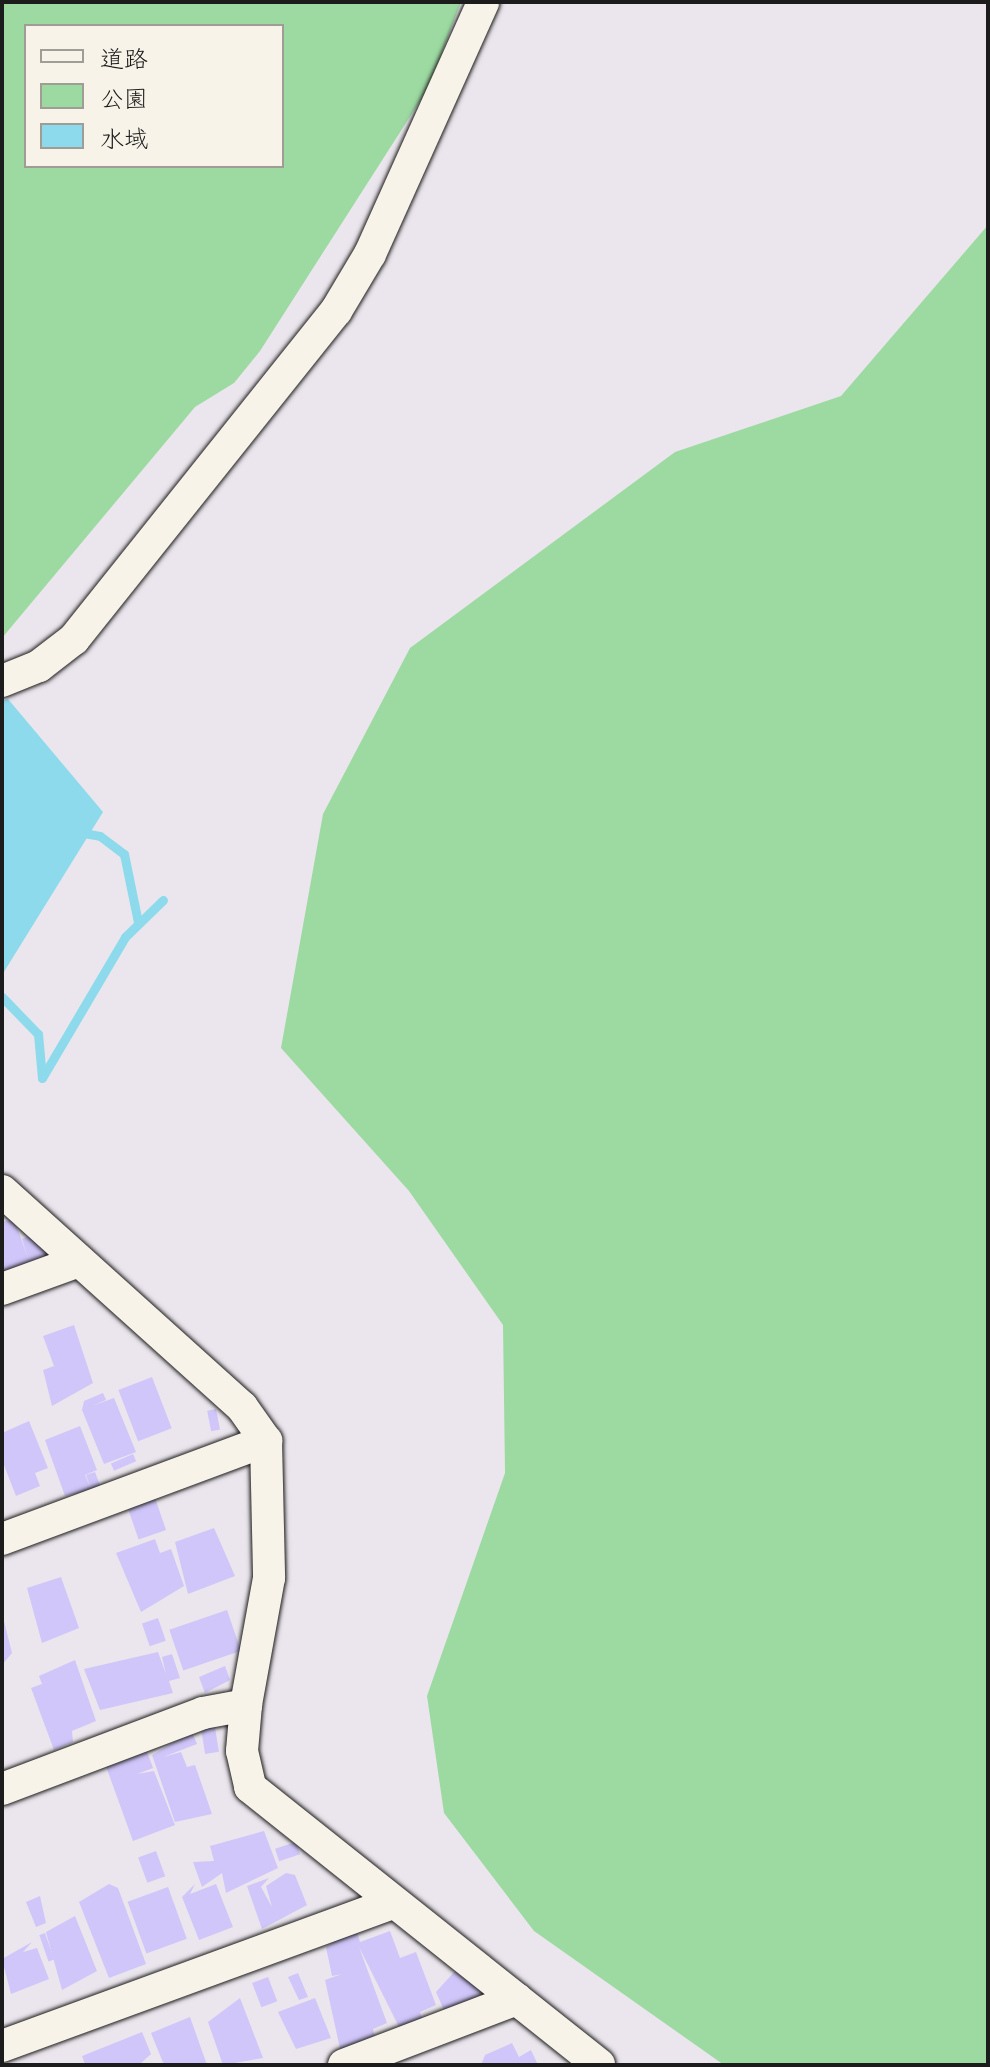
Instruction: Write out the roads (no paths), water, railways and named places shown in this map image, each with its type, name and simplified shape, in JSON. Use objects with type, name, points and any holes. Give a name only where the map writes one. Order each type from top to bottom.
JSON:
[{"type":"street","points":[[2,681],[39,666],[74,639],[336,311],[370,254],[483,2]]},
{"type":"street","points":[[2,1191],[242,1407],[266,1441],[269,1578],[246,1705],[242,1751],[250,1787],[390,1904],[599,2065]]},
{"type":"street","points":[[2,1289],[79,1261]]},
{"type":"street","points":[[2,1539],[266,1441]]},
{"type":"street","points":[[2,1789],[203,1713],[246,1705]]},
{"type":"street","points":[[2,2046],[390,1904]]},
{"type":"street","points":[[344,2065],[517,1999]]},
{"type":"water","points":[[8,699],[103,812],[2,975],[2,701]]},
{"type":"waterway","points":[[78,832],[100,836],[124,854],[138,922]]},
{"type":"waterway","points":[[2,997],[38,1034],[42,1078],[125,937],[163,900]]}]
